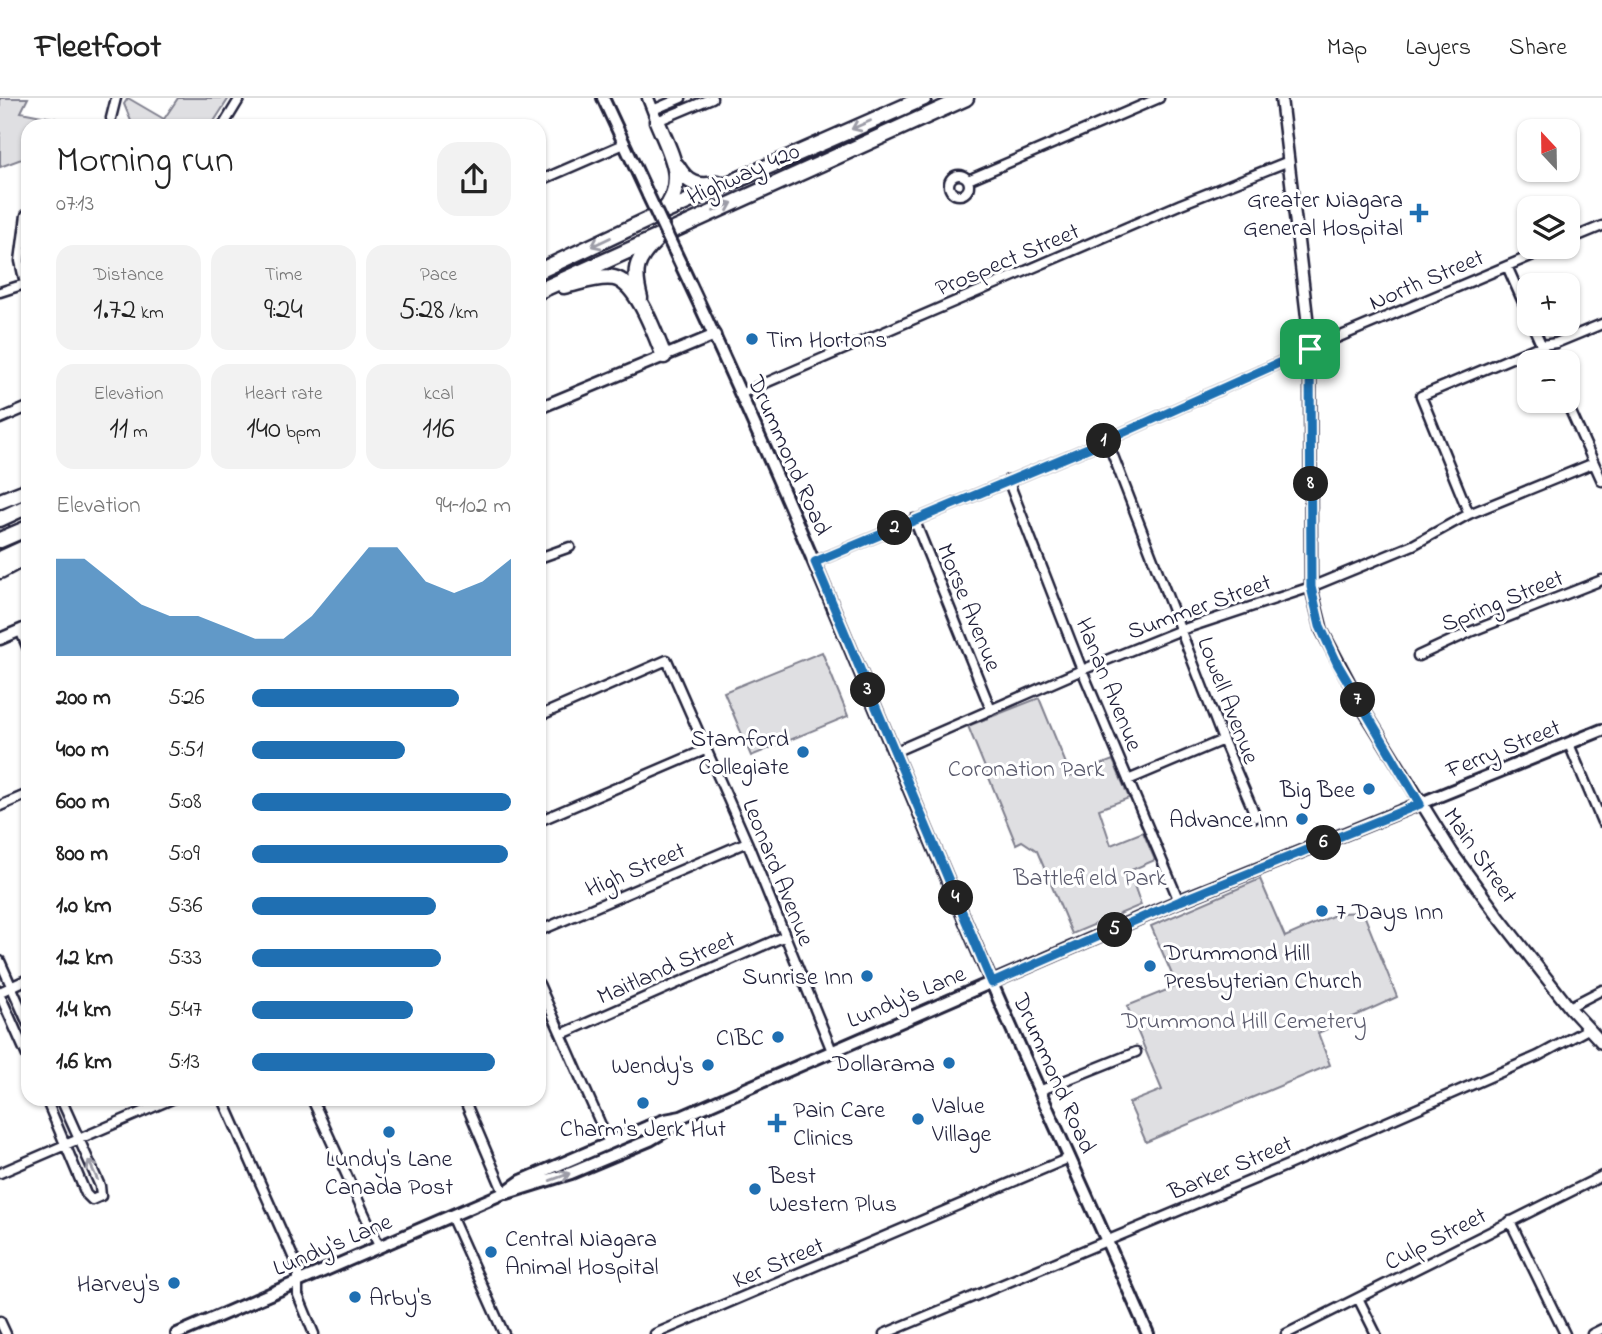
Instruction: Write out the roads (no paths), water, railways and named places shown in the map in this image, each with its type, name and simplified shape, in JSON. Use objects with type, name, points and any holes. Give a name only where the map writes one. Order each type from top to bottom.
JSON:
[{"type":"highway","name":"Highway 420","points":[[546,268],[924,98]]},
{"type":"highway","name":"Highway 420","points":[[546,289],[966,98]]},
{"type":"highway","points":[[655,116],[673,160],[678,181],[671,203],[663,213]]},
{"type":"highway","points":[[673,160],[688,180],[703,186],[746,176]]},
{"type":"highway","points":[[643,309],[636,284],[636,268],[644,252],[661,235]]},
{"type":"highway","points":[[546,290],[594,279],[614,278],[630,288],[643,309],[664,356]]},
{"type":"highway","points":[[0,501],[21,493]]},
{"type":"highway","points":[[0,519],[21,509]]},
{"type":"highway","points":[[0,540],[21,531]]},
{"type":"highway","points":[[0,559],[21,549]]},
{"type":"highway","points":[[0,571],[21,560]]},
{"type":"main road","name":"Drummond Road","points":[[603,98],[715,335],[815,562],[992,983],[1148,1334]]},
{"type":"main road","name":"Ferry Street","points":[[1420,804],[1602,730]]},
{"type":"main road","name":"Lundy's Lane","points":[[177,1334],[504,1193],[521,1181],[609,1143],[665,1120],[681,1117],[1180,901],[1420,804]]},
{"type":"main road","name":"Lundy's Lane","points":[[504,1193],[549,1181],[603,1160],[672,1128],[681,1117]]},
{"type":"street","points":[[111,118],[116,98]]},
{"type":"street","points":[[227,119],[240,98]]},
{"type":"street","points":[[648,98],[655,116]]},
{"type":"street","points":[[655,116],[681,98]]},
{"type":"street","points":[[655,116],[712,98]]},
{"type":"street","points":[[968,180],[1159,98]]},
{"type":"street","name":"Main Street","points":[[1284,99],[1310,349],[1311,587],[1320,626],[1328,646],[1420,804],[1490,906],[1569,1007],[1602,1043]]},
{"type":"street","points":[[546,178],[624,144]]},
{"type":"street","name":"Prospect Street","points":[[740,394],[1181,204],[1289,161]]},
{"type":"street","points":[[1580,235],[1602,226]]},
{"type":"street","name":"North Street","points":[[815,562],[1107,440],[1310,349],[1524,259]]},
{"type":"street","points":[[1507,266],[1517,289]]},
{"type":"street","points":[[0,292],[21,286]]},
{"type":"street","points":[[1469,514],[1421,396],[1542,345],[1556,343],[1602,324]]},
{"type":"street","points":[[546,405],[715,335]]},
{"type":"street","points":[[1538,336],[1544,350]]},
{"type":"street","points":[[0,419],[21,410]]},
{"type":"street","points":[[1571,413],[1602,481]]},
{"type":"street","name":"Lowell Avenue","points":[[1107,440],[1223,740],[1256,817]]},
{"type":"street","name":"Summer Street","points":[[894,752],[1181,630],[1311,587],[1413,545],[1469,514],[1594,463]]},
{"type":"street","name":"Hanan Avenue","points":[[1008,480],[1082,670],[1180,901]]},
{"type":"street","name":"Morse Avenue","points":[[914,519],[991,710]]},
{"type":"street","points":[[546,556],[570,547]]},
{"type":"street","name":"Spring Street","points":[[1418,656],[1470,632],[1602,580]]},
{"type":"street","points":[[0,639],[21,630]]},
{"type":"street","name":"Leonard Avenue","points":[[546,713],[667,660],[747,842],[832,1051]]},
{"type":"street","points":[[1128,780],[1223,740]]},
{"type":"street","points":[[1569,744],[1602,822]]},
{"type":"street","points":[[546,818],[706,749]]},
{"type":"street","points":[[0,806],[21,797]]},
{"type":"street","name":"High Street","points":[[546,928],[747,842]]},
{"type":"street","name":"Maitland Street","points":[[562,1034],[785,936]]},
{"type":"street","points":[[0,961],[21,1009]]},
{"type":"street","points":[[21,982],[0,993],[21,1042]]},
{"type":"street","points":[[1569,1007],[1602,990]]},
{"type":"street","points":[[546,999],[609,1143]]},
{"type":"street","name":"Barker Street","points":[[884,1334],[1288,1165],[1527,1061],[1588,1029]]},
{"type":"street","points":[[1039,1091],[1136,1052]]},
{"type":"street","points":[[49,1106],[86,1194],[92,1200],[97,1199],[102,1191],[64,1106]]},
{"type":"street","points":[[0,1173],[156,1106]]},
{"type":"street","points":[[226,1106],[298,1268],[298,1295],[314,1334]]},
{"type":"street","points":[[315,1106],[379,1246]]},
{"type":"street","points":[[467,1106],[504,1193]]},
{"type":"street","name":"Ker Street","points":[[655,1334],[1069,1158]]},
{"type":"street","name":"Culp Street","points":[[1286,1334],[1602,1176]]},
{"type":"street","points":[[451,1216],[504,1334]]},
{"type":"street","points":[[1510,1221],[1562,1333]]},
{"type":"street","points":[[1358,1298],[1376,1334]]},
{"type":"street","points":[[0,1321],[6,1334]]},
{"type":"street","points":[[1592,1334],[1602,1329]]},
{"type":"place","name":"Greater Niagara General Hospital","points":[[1419,213]]},
{"type":"place","name":"Tim Hortons","points":[[752,339]]},
{"type":"place","name":"Stamford Collegiate","points":[[803,752]]},
{"type":"place","name":"Big Bee","points":[[1369,789]]},
{"type":"place","name":"Advance Inn","points":[[1302,819]]},
{"type":"place","name":"7 Days Inn","points":[[1322,911]]},
{"type":"place","name":"Drummond Hill Presbyterian Church","points":[[1150,966]]},
{"type":"place","name":"Sunrise Inn","points":[[867,976]]},
{"type":"place","name":"CIBC","points":[[778,1037]]},
{"type":"place","name":"Dollarama","points":[[949,1063]]},
{"type":"place","name":"Wendy's","points":[[708,1065]]},
{"type":"place","name":"Charm's Jerk Hut","points":[[643,1103]]},
{"type":"place","name":"Value Village","points":[[918,1119]]},
{"type":"place","name":"Pain Care Clinics","points":[[777,1123]]},
{"type":"place","name":"Lundy's Lane Canada Post","points":[[389,1132]]},
{"type":"place","name":"Best Western Plus","points":[[755,1189]]},
{"type":"place","name":"Central Niagara Animal Hospital","points":[[491,1252]]},
{"type":"place","name":"Harvey's","points":[[174,1283]]},
{"type":"place","name":"Arby's","points":[[355,1297]]},
{"type":"park label","name":"Coronation Park","points":[[1026,768]]},
{"type":"park label","name":"Battlefield Park","points":[[1090,877]]},
{"type":"park label","name":"Drummond Hill Cemetery","points":[[1244,1020]]}]
